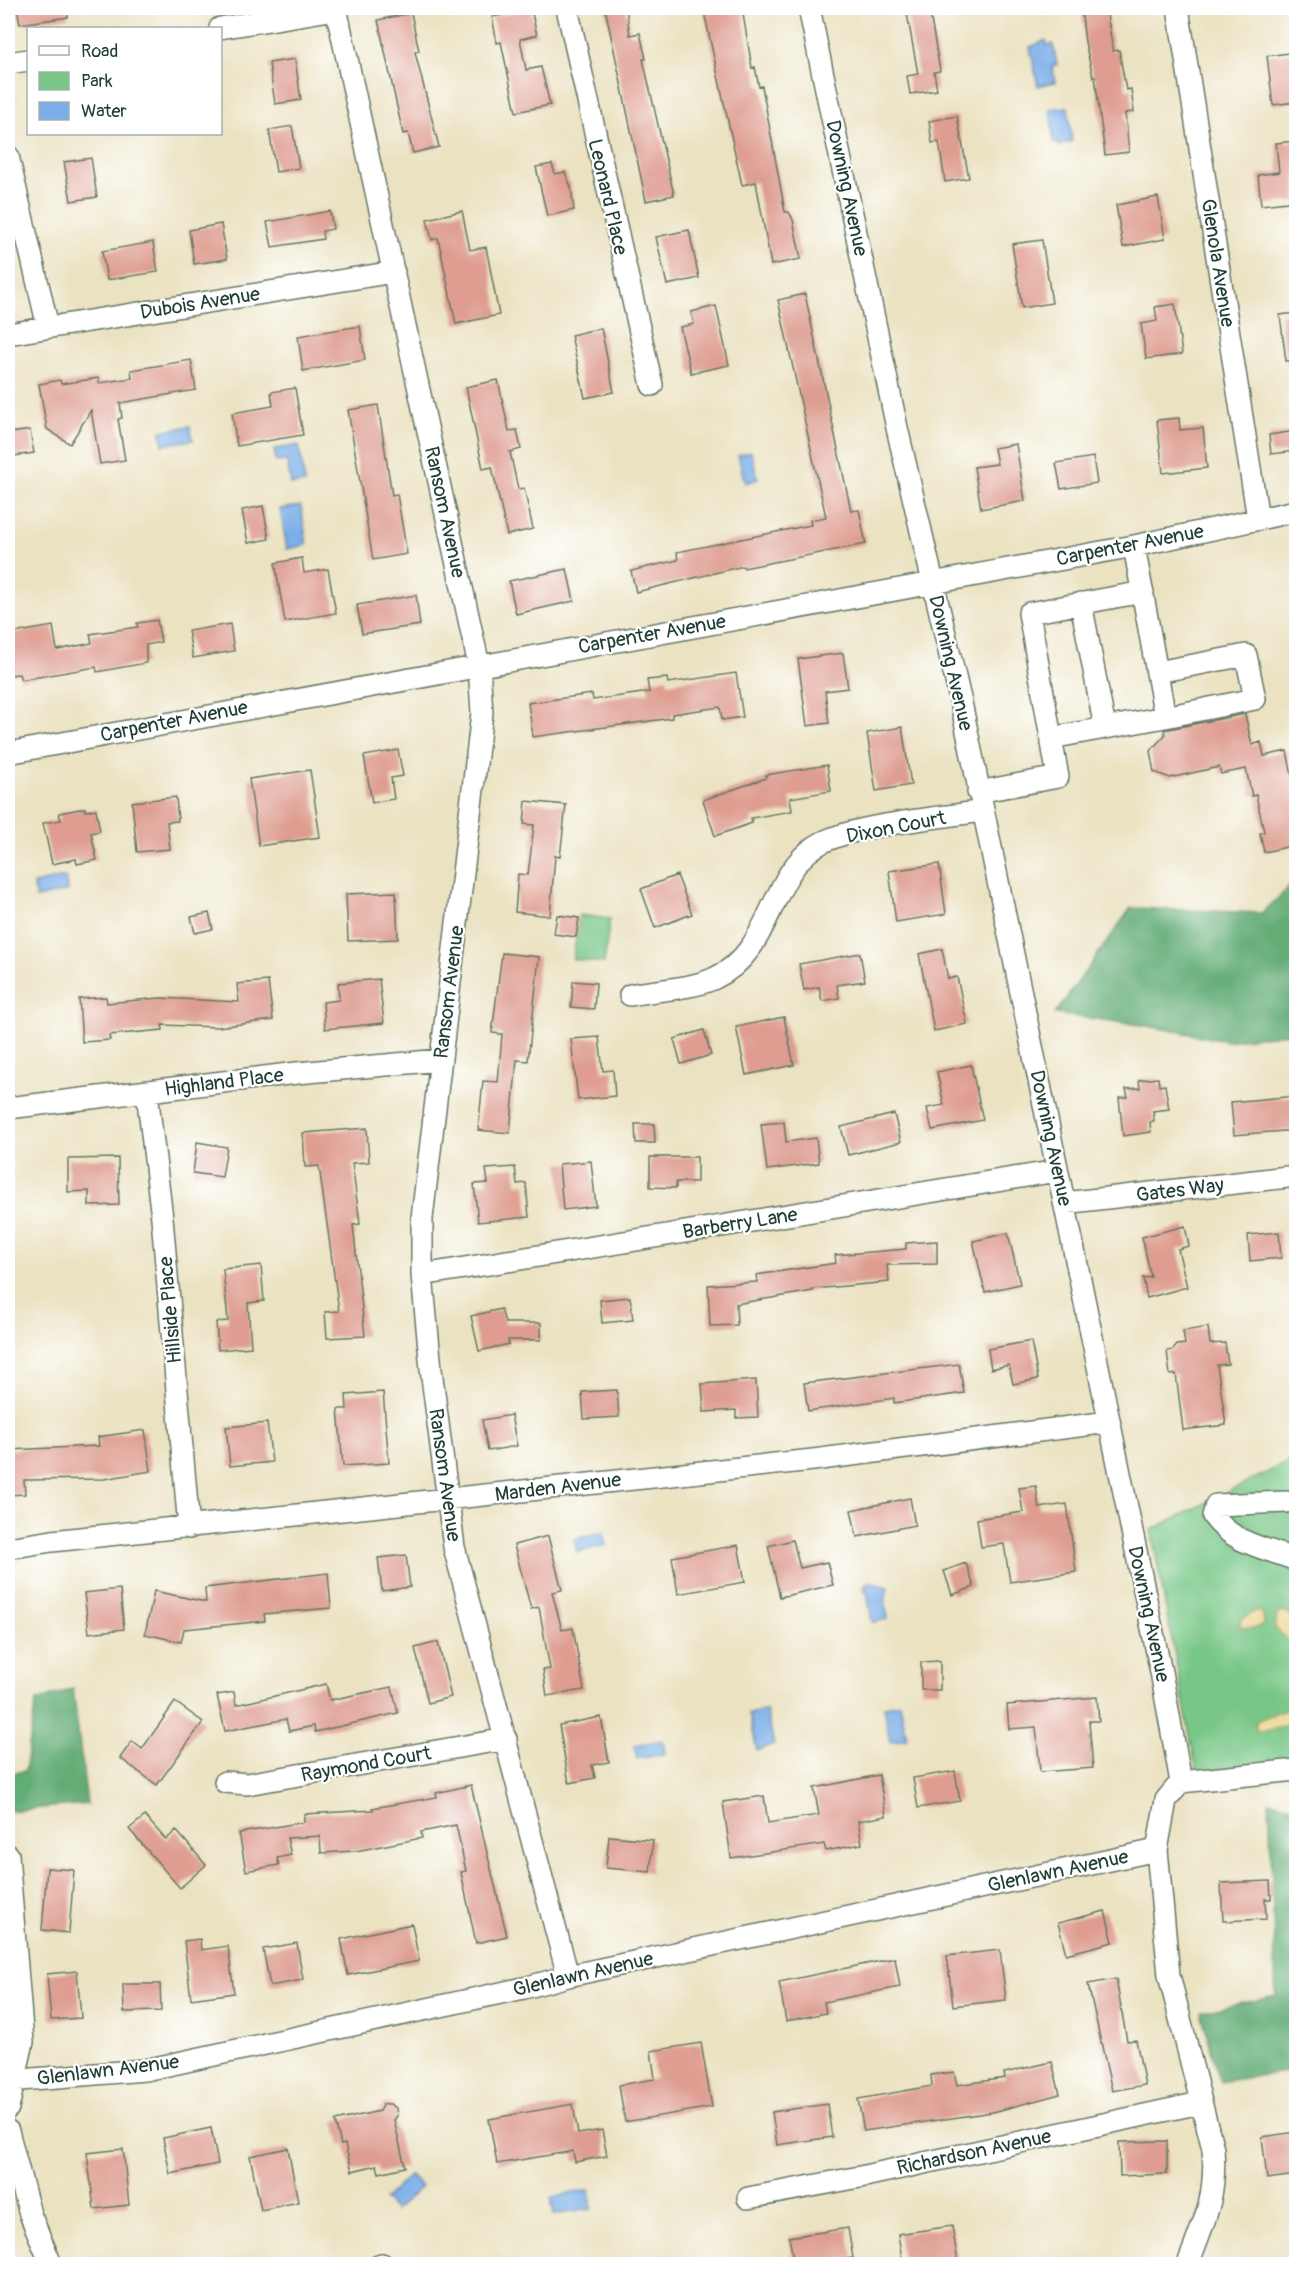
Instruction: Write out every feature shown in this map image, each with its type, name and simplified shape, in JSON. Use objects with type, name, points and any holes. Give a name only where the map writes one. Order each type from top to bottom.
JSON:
[{"type":"street","points":[[222,28],[336,8]]},
{"type":"street","name":"Ransom Avenue","points":[[336,8],[479,666],[482,713],[422,1218],[422,1275],[435,1404],[454,1547],[568,1976]]},
{"type":"street","name":"Leonard Place","points":[[567,8],[652,385]]},
{"type":"street","name":"Downing Avenue","points":[[809,8],[897,428],[962,707],[1161,1672],[1181,1782]]},
{"type":"street","name":"Glenola Avenue","points":[[1178,8],[1258,519]]},
{"type":"street","points":[[8,63],[27,60]]},
{"type":"street","points":[[8,156],[48,327]]},
{"type":"street","name":"Dubois Avenue","points":[[8,334],[394,272]]},
{"type":"street","name":"Carpenter Avenue","points":[[8,753],[1134,546],[1296,511]]},
{"type":"street","points":[[1134,546],[1166,717]]},
{"type":"street","points":[[1143,592],[1029,613],[1051,738],[1255,699],[1246,655],[1157,672]]},
{"type":"street","points":[[1082,603],[1105,728]]},
{"type":"street","name":"Dixon Court","points":[[630,995],[712,980],[741,960],[766,926],[786,878],[816,846],[852,832],[980,802],[1058,777],[1051,738]]},
{"type":"street","name":"Highland Place","points":[[8,1108],[297,1073],[441,1060]]},
{"type":"street","name":"Hillside Place","points":[[147,1092],[162,1218],[189,1528]]},
{"type":"street","name":"Barberry Lane","points":[[422,1275],[1058,1171]]},
{"type":"street","name":"Gates Way","points":[[1064,1203],[1296,1176]]},
{"type":"street","name":"Marden Avenue","points":[[8,1548],[52,1541],[813,1460],[1109,1422]]},
{"type":"street","points":[[1287,1502],[1216,1505],[1214,1516],[1223,1530],[1244,1542],[1296,1560]]},
{"type":"street","name":"Raymond Court","points":[[225,1782],[247,1784],[506,1739]]},
{"type":"street","points":[[1188,2265],[1212,2201],[1215,2176],[1213,2149],[1169,1975],[1157,1850],[1166,1800],[1181,1782],[1296,1770]]},
{"type":"street","name":"Glenlawn Avenue","points":[[11,2081],[145,2070],[568,1976],[1157,1850]]},
{"type":"street","points":[[8,1855],[23,2042],[11,2081],[8,2108]]},
{"type":"street","name":"Richardson Avenue","points":[[747,2199],[860,2177],[1200,2103]]},
{"type":"street","points":[[8,2131],[30,2214],[51,2265]]},
{"type":"green space","points":[[1296,881],[1296,1032],[1227,1041],[1142,1025],[1055,1014],[1131,908],[1262,913]]},
{"type":"green space","points":[[579,915],[610,919],[604,963],[573,959]]},
{"type":"green space","points":[[1296,1458],[1296,1760],[1197,1773],[1151,1530]]},
{"type":"green space","points":[[73,1689],[87,1804],[8,1811],[8,1774],[25,1771],[36,1701]]},
{"type":"green space","points":[[1269,1801],[1296,1807],[1296,2070],[1220,2082],[1201,2012],[1276,1996]]},
{"type":"sand","points":[[1255,1611],[1263,1613],[1264,1625],[1255,1628],[1240,1627],[1240,1620]]},
{"type":"sand","points":[[1284,1611],[1293,1622],[1296,1632],[1296,1648],[1275,1628],[1277,1614]]},
{"type":"sand","points":[[1296,1694],[1296,1722],[1266,1731],[1256,1731],[1256,1721],[1288,1708]]},
{"type":"water","points":[[1046,40],[1047,46],[1053,44],[1057,65],[1052,66],[1055,82],[1038,86],[1030,47]]},
{"type":"water","points":[[1068,107],[1072,141],[1059,146],[1058,143],[1054,143],[1050,109]]},
{"type":"water","points":[[190,426],[193,440],[163,445],[161,431]]},
{"type":"water","points":[[299,445],[305,483],[291,485],[287,461],[276,462],[274,449]]},
{"type":"water","points":[[751,452],[758,479],[745,483],[738,455]]},
{"type":"water","points":[[301,506],[307,545],[287,549],[280,509]]},
{"type":"water","points":[[65,877],[68,891],[36,898],[33,884]]},
{"type":"water","points":[[603,1532],[606,1545],[577,1552],[574,1539]]},
{"type":"water","points":[[869,1582],[888,1587],[885,1599],[888,1619],[872,1622],[867,1592],[864,1591],[865,1584],[868,1585]]},
{"type":"water","points":[[900,1703],[907,1739],[890,1742],[884,1706]]},
{"type":"water","points":[[766,1710],[774,1745],[757,1750],[749,1714]]},
{"type":"water","points":[[663,1740],[665,1754],[637,1759],[634,1745]]},
{"type":"water","points":[[410,2175],[421,2187],[395,2211],[384,2200]]},
{"type":"water","points":[[589,2190],[592,2209],[554,2215],[551,2197]]},
{"type":"building","points":[[17,8],[67,8],[68,17],[20,24]]},
{"type":"building","points":[[605,8],[626,8],[630,35],[640,33],[646,59],[643,59],[674,195],[646,201]]},
{"type":"building","points":[[723,8],[742,8],[752,68],[755,67],[759,87],[762,86],[785,212],[789,212],[793,220],[801,259],[771,265],[756,182],[742,185],[704,12]]},
{"type":"building","points":[[906,8],[929,8],[940,71],[934,72],[937,90],[910,94],[907,76],[918,74]]},
{"type":"building","points":[[1081,8],[1106,8],[1113,51],[1119,50],[1126,90],[1131,89],[1134,112],[1125,113],[1129,152],[1105,155],[1095,77],[1093,77],[1085,42]]},
{"type":"building","points":[[531,9],[537,35],[520,39],[526,70],[541,67],[550,105],[516,112],[501,42],[497,43],[492,17]]},
{"type":"building","points":[[411,13],[419,51],[415,52],[439,147],[413,153],[408,133],[403,134],[378,20]]},
{"type":"building","points":[[1296,52],[1296,102],[1273,105],[1267,56]]},
{"type":"building","points":[[295,59],[301,100],[275,104],[269,63]]},
{"type":"building","points":[[957,116],[969,178],[945,182],[939,142],[932,143],[929,121]]},
{"type":"building","points":[[292,126],[299,168],[276,172],[269,130]]},
{"type":"building","points":[[1296,141],[1296,201],[1261,205],[1258,175],[1279,172],[1276,143]]},
{"type":"building","points":[[91,158],[97,197],[71,201],[64,162]]},
{"type":"building","points":[[552,164],[555,174],[565,172],[571,187],[574,210],[547,216],[536,167]]},
{"type":"building","points":[[1158,197],[1165,239],[1123,247],[1116,205]]},
{"type":"building","points":[[330,211],[333,229],[322,231],[323,239],[272,247],[267,222]]},
{"type":"building","points":[[462,211],[470,250],[486,247],[499,315],[456,324],[438,238],[432,240],[427,219]]},
{"type":"building","points":[[221,224],[227,259],[194,264],[189,230]]},
{"type":"building","points":[[689,230],[699,278],[667,285],[656,237]]},
{"type":"building","points":[[1042,240],[1052,303],[1022,308],[1012,244]]},
{"type":"building","points":[[153,242],[158,272],[107,280],[102,251]]},
{"type":"building","points":[[805,294],[851,511],[859,510],[866,544],[744,568],[743,566],[636,592],[631,571],[678,560],[677,552],[811,525],[810,520],[826,517],[778,300]]},
{"type":"building","points":[[1175,304],[1182,354],[1146,359],[1141,324],[1157,321],[1155,307]]},
{"type":"building","points":[[716,306],[729,365],[691,373],[680,327],[694,324],[691,312]]},
{"type":"building","points":[[1296,313],[1296,360],[1286,361],[1280,315]]},
{"type":"building","points":[[360,326],[365,360],[303,371],[298,336]]},
{"type":"building","points":[[601,328],[614,392],[585,398],[571,335]]},
{"type":"building","points":[[191,360],[196,390],[120,403],[122,418],[118,419],[125,460],[100,464],[91,410],[70,444],[47,429],[39,384],[60,380],[61,384],[99,378],[99,383],[132,378],[131,370]]},
{"type":"building","points":[[498,380],[509,431],[517,430],[521,449],[510,452],[518,489],[524,488],[533,529],[507,535],[492,467],[483,469],[466,387]]},
{"type":"building","points":[[295,388],[303,435],[237,446],[232,413],[273,406],[271,392]]},
{"type":"building","points":[[378,405],[392,495],[397,494],[407,554],[373,560],[348,410]]},
{"type":"building","points":[[1179,418],[1180,430],[1203,428],[1207,468],[1163,473],[1157,420]]},
{"type":"building","points":[[30,430],[34,453],[14,456],[11,433]]},
{"type":"building","points":[[1296,431],[1296,451],[1271,454],[1269,435]]},
{"type":"building","points":[[1016,444],[1025,501],[981,509],[974,467],[997,464],[994,448]]},
{"type":"building","points":[[1093,457],[1097,483],[1061,489],[1056,463]]},
{"type":"building","points":[[263,506],[269,539],[248,543],[242,510]]},
{"type":"building","points":[[302,558],[304,573],[328,569],[336,613],[285,622],[275,563]]},
{"type":"building","points":[[567,569],[574,601],[516,614],[509,581]]},
{"type":"building","points":[[416,595],[420,625],[362,634],[357,605]]},
{"type":"building","points":[[157,620],[161,642],[146,645],[146,663],[97,672],[96,667],[21,680],[19,674],[8,675],[8,634],[53,626],[57,650],[92,643],[90,634],[138,627],[137,623]]},
{"type":"building","points":[[230,624],[234,651],[193,658],[188,631]]},
{"type":"building","points":[[843,653],[848,688],[825,691],[829,723],[807,726],[798,659]]},
{"type":"building","points":[[736,673],[743,717],[722,720],[720,707],[672,714],[672,718],[533,737],[528,703],[592,694],[593,700],[649,692],[647,680],[667,678],[668,683]]},
{"type":"building","points":[[1245,714],[1252,745],[1261,742],[1264,756],[1287,751],[1294,785],[1296,785],[1296,845],[1264,852],[1260,833],[1264,832],[1256,795],[1252,796],[1246,769],[1221,774],[1219,767],[1170,778],[1154,772],[1150,751],[1165,735],[1164,730]]},
{"type":"building","points":[[902,727],[911,785],[876,791],[867,733]]},
{"type":"building","points":[[398,750],[403,776],[391,778],[394,799],[372,803],[364,756]]},
{"type":"building","points":[[827,765],[831,791],[790,798],[792,811],[751,818],[752,823],[715,836],[703,800],[766,778],[765,775]]},
{"type":"building","points":[[310,770],[320,837],[259,846],[249,779]]},
{"type":"building","points":[[176,797],[178,821],[167,822],[170,849],[137,852],[132,802]]},
{"type":"building","points":[[526,801],[566,805],[560,857],[555,856],[550,916],[515,912],[518,874],[528,875],[534,825],[524,824]]},
{"type":"building","points":[[85,808],[85,811],[96,809],[100,831],[91,833],[97,860],[77,864],[76,859],[52,864],[43,823],[61,820],[59,813]]},
{"type":"building","points":[[939,864],[946,914],[896,922],[889,871]]},
{"type":"building","points":[[677,875],[692,914],[655,928],[641,889]]},
{"type":"building","points":[[396,892],[398,939],[348,941],[346,894]]},
{"type":"building","points":[[209,913],[213,929],[195,933],[191,917]]},
{"type":"building","points":[[557,915],[579,918],[576,937],[554,934]]},
{"type":"building","points":[[942,949],[948,979],[957,977],[967,1024],[934,1031],[919,954]]},
{"type":"building","points":[[502,953],[539,957],[528,1061],[517,1060],[510,1133],[478,1130],[483,1081],[498,1082],[502,1034],[492,1033]]},
{"type":"building","points":[[860,953],[865,981],[837,985],[839,998],[822,1001],[819,987],[804,990],[799,964]]},
{"type":"building","points":[[379,979],[384,1023],[325,1029],[323,1002],[339,1000],[338,983]]},
{"type":"building","points":[[268,981],[273,1020],[218,1027],[162,1025],[163,1030],[109,1035],[110,1040],[82,1042],[79,999],[106,997],[107,1003],[160,998],[239,1002],[237,984]]},
{"type":"building","points":[[573,981],[596,983],[594,1009],[571,1007]]},
{"type":"building","points":[[784,1017],[794,1065],[746,1075],[736,1027]]},
{"type":"building","points":[[704,1030],[711,1055],[681,1064],[674,1039]]},
{"type":"building","points":[[599,1037],[603,1071],[613,1070],[615,1096],[578,1100],[571,1039]]},
{"type":"building","points":[[971,1065],[983,1120],[932,1130],[927,1108],[944,1105],[937,1072]]},
{"type":"building","points":[[1158,1078],[1159,1086],[1165,1085],[1169,1109],[1153,1111],[1154,1121],[1150,1122],[1151,1132],[1123,1136],[1119,1098],[1128,1097],[1126,1089],[1140,1088],[1139,1080]]},
{"type":"building","points":[[1296,1096],[1296,1130],[1234,1135],[1231,1102]]},
{"type":"building","points":[[894,1114],[901,1142],[848,1155],[841,1127]]},
{"type":"building","points":[[784,1122],[786,1142],[816,1138],[819,1163],[767,1170],[761,1124]]},
{"type":"building","points":[[635,1124],[654,1124],[655,1143],[636,1143]]},
{"type":"building","points":[[367,1128],[369,1162],[352,1163],[360,1224],[353,1225],[365,1336],[327,1338],[325,1312],[339,1311],[319,1166],[305,1167],[303,1133]]},
{"type":"building","points":[[197,1142],[227,1147],[222,1177],[193,1173]]},
{"type":"building","points":[[650,1157],[697,1157],[697,1182],[676,1182],[676,1188],[650,1187]]},
{"type":"building","points":[[118,1158],[119,1205],[89,1206],[89,1191],[68,1192],[68,1159]]},
{"type":"building","points":[[591,1161],[596,1206],[563,1210],[559,1164]]},
{"type":"building","points":[[515,1167],[517,1184],[526,1183],[529,1217],[478,1222],[474,1184],[488,1183],[486,1169]]},
{"type":"building","points":[[1185,1226],[1189,1246],[1178,1249],[1187,1287],[1147,1298],[1143,1278],[1151,1277],[1142,1237]]},
{"type":"building","points":[[1279,1232],[1281,1258],[1250,1261],[1248,1235]]},
{"type":"building","points":[[1008,1233],[1020,1284],[985,1292],[973,1241]]},
{"type":"building","points":[[937,1241],[937,1264],[887,1265],[889,1282],[813,1289],[813,1291],[736,1304],[737,1325],[710,1326],[708,1285],[757,1282],[756,1275],[836,1263],[835,1255],[906,1249],[906,1243]]},
{"type":"building","points":[[261,1265],[264,1301],[248,1303],[251,1347],[218,1350],[216,1322],[228,1321],[223,1269]]},
{"type":"building","points":[[630,1297],[633,1320],[602,1323],[600,1300]]},
{"type":"building","points":[[501,1309],[505,1323],[541,1323],[541,1340],[508,1340],[509,1344],[479,1351],[471,1316]]},
{"type":"building","points":[[1208,1327],[1210,1344],[1225,1343],[1228,1364],[1217,1365],[1226,1425],[1183,1430],[1176,1374],[1170,1375],[1167,1351],[1173,1350],[1177,1345],[1185,1344],[1183,1331]]},
{"type":"building","points":[[1031,1341],[1038,1379],[1013,1384],[1009,1365],[991,1369],[988,1349]]},
{"type":"building","points":[[959,1364],[964,1393],[894,1403],[894,1398],[808,1411],[804,1383]]},
{"type":"building","points":[[756,1380],[758,1417],[736,1418],[736,1410],[704,1412],[702,1384]]},
{"type":"building","points":[[617,1390],[619,1417],[584,1419],[582,1392]]},
{"type":"building","points":[[383,1392],[389,1463],[343,1466],[338,1409],[347,1409],[346,1395]]},
{"type":"building","points":[[511,1415],[517,1446],[488,1451],[482,1420]]},
{"type":"building","points":[[267,1423],[272,1462],[230,1466],[226,1427]]},
{"type":"building","points":[[145,1430],[151,1471],[104,1479],[24,1480],[25,1494],[8,1495],[8,1450],[99,1446],[98,1437]]},
{"type":"building","points":[[1036,1486],[1039,1508],[1067,1504],[1076,1572],[1010,1582],[1004,1544],[981,1547],[977,1519],[1023,1512],[1019,1488]]},
{"type":"building","points":[[910,1498],[915,1525],[857,1537],[851,1510]]},
{"type":"building","points":[[548,1536],[562,1590],[552,1592],[562,1630],[573,1628],[584,1690],[547,1696],[543,1670],[550,1669],[539,1607],[531,1609],[514,1545]]},
{"type":"building","points":[[793,1540],[800,1568],[827,1562],[833,1585],[780,1597],[768,1546]]},
{"type":"building","points":[[738,1545],[745,1582],[678,1594],[672,1557]]},
{"type":"building","points":[[406,1555],[410,1587],[382,1591],[378,1558]]},
{"type":"building","points":[[966,1563],[974,1587],[952,1595],[944,1571]]},
{"type":"building","points":[[328,1573],[331,1608],[264,1614],[265,1621],[184,1629],[181,1642],[145,1634],[154,1591],[206,1602],[205,1588]]},
{"type":"building","points":[[120,1589],[124,1629],[89,1633],[84,1593]]},
{"type":"building","points":[[438,1642],[451,1697],[428,1703],[415,1648]]},
{"type":"building","points":[[940,1661],[940,1690],[921,1690],[921,1662]]},
{"type":"building","points":[[326,1684],[330,1700],[392,1687],[398,1713],[315,1732],[314,1726],[289,1731],[286,1719],[225,1731],[217,1695],[234,1692],[236,1705]]},
{"type":"building","points":[[1097,1697],[1099,1721],[1089,1721],[1093,1768],[1040,1772],[1036,1727],[1009,1729],[1007,1705]]},
{"type":"building","points":[[175,1702],[203,1722],[157,1785],[120,1758],[132,1741],[142,1749]]},
{"type":"building","points":[[601,1717],[609,1762],[592,1765],[595,1778],[569,1783],[559,1725]]},
{"type":"building","points":[[955,1771],[960,1801],[918,1808],[913,1778]]},
{"type":"building","points":[[879,1775],[886,1816],[858,1821],[862,1844],[826,1851],[824,1844],[731,1858],[723,1802],[764,1796],[768,1823],[819,1815],[814,1788]]},
{"type":"building","points":[[471,1785],[507,1936],[476,1943],[461,1872],[466,1871],[456,1825],[421,1832],[422,1838],[356,1851],[321,1853],[320,1836],[287,1838],[291,1855],[277,1858],[279,1865],[246,1871],[239,1833],[304,1822],[304,1814],[373,1810],[372,1808],[437,1797],[436,1793]]},
{"type":"building","points":[[145,1816],[166,1840],[176,1830],[206,1865],[180,1888],[129,1829]]},
{"type":"building","points":[[609,1836],[653,1840],[650,1872],[606,1868]]},
{"type":"building","points":[[47,1868],[74,1870],[69,1933],[42,1930]]},
{"type":"building","points":[[1270,1881],[1271,1899],[1265,1899],[1266,1919],[1223,1921],[1221,1883]]},
{"type":"building","points":[[1105,1911],[1113,1942],[1066,1954],[1058,1923]]},
{"type":"building","points":[[412,1924],[419,1961],[348,1975],[341,1939]]},
{"type":"building","points":[[200,1939],[201,1950],[228,1946],[234,1993],[191,1999],[184,1941]]},
{"type":"building","points":[[297,1943],[303,1980],[270,1986],[263,1949]]},
{"type":"building","points":[[1000,1950],[1006,2000],[953,2006],[947,1956]]},
{"type":"building","points":[[895,1958],[900,1987],[824,2002],[826,2013],[786,2021],[779,1982]]},
{"type":"building","points":[[77,1971],[81,2018],[51,2020],[47,1974]]},
{"type":"building","points":[[1116,1979],[1127,2041],[1136,2040],[1145,2085],[1112,2091],[1088,1984]]},
{"type":"building","points":[[123,1984],[160,1984],[161,2011],[124,2012]]},
{"type":"building","points":[[701,2043],[712,2107],[625,2122],[619,2085],[655,2079],[651,2051]]},
{"type":"building","points":[[1052,2062],[1060,2094],[993,2112],[864,2131],[858,2099],[932,2086],[931,2075],[954,2072],[957,2085],[1005,2078],[1004,2073]]},
{"type":"building","points":[[383,2104],[390,2104],[396,2108],[397,2116],[394,2120],[405,2167],[379,2173],[377,2165],[352,2171],[345,2144],[341,2145],[335,2121],[379,2111]]},
{"type":"building","points":[[573,2104],[578,2134],[602,2130],[607,2156],[575,2162],[573,2151],[497,2164],[489,2119]]},
{"type":"building","points":[[827,2104],[832,2137],[777,2145],[772,2112]]},
{"type":"building","points":[[211,2128],[218,2164],[170,2174],[163,2138]]},
{"type":"building","points":[[1296,2132],[1296,2175],[1267,2179],[1262,2137]]},
{"type":"building","points":[[1167,2141],[1167,2174],[1120,2176],[1119,2142]]},
{"type":"building","points":[[288,2148],[298,2202],[261,2210],[250,2156]]},
{"type":"building","points":[[123,2149],[129,2205],[94,2209],[87,2153]]},
{"type":"building","points":[[952,2226],[958,2262],[903,2265],[898,2234]]},
{"type":"building","points":[[848,2228],[853,2258],[794,2265],[789,2237]]}]
